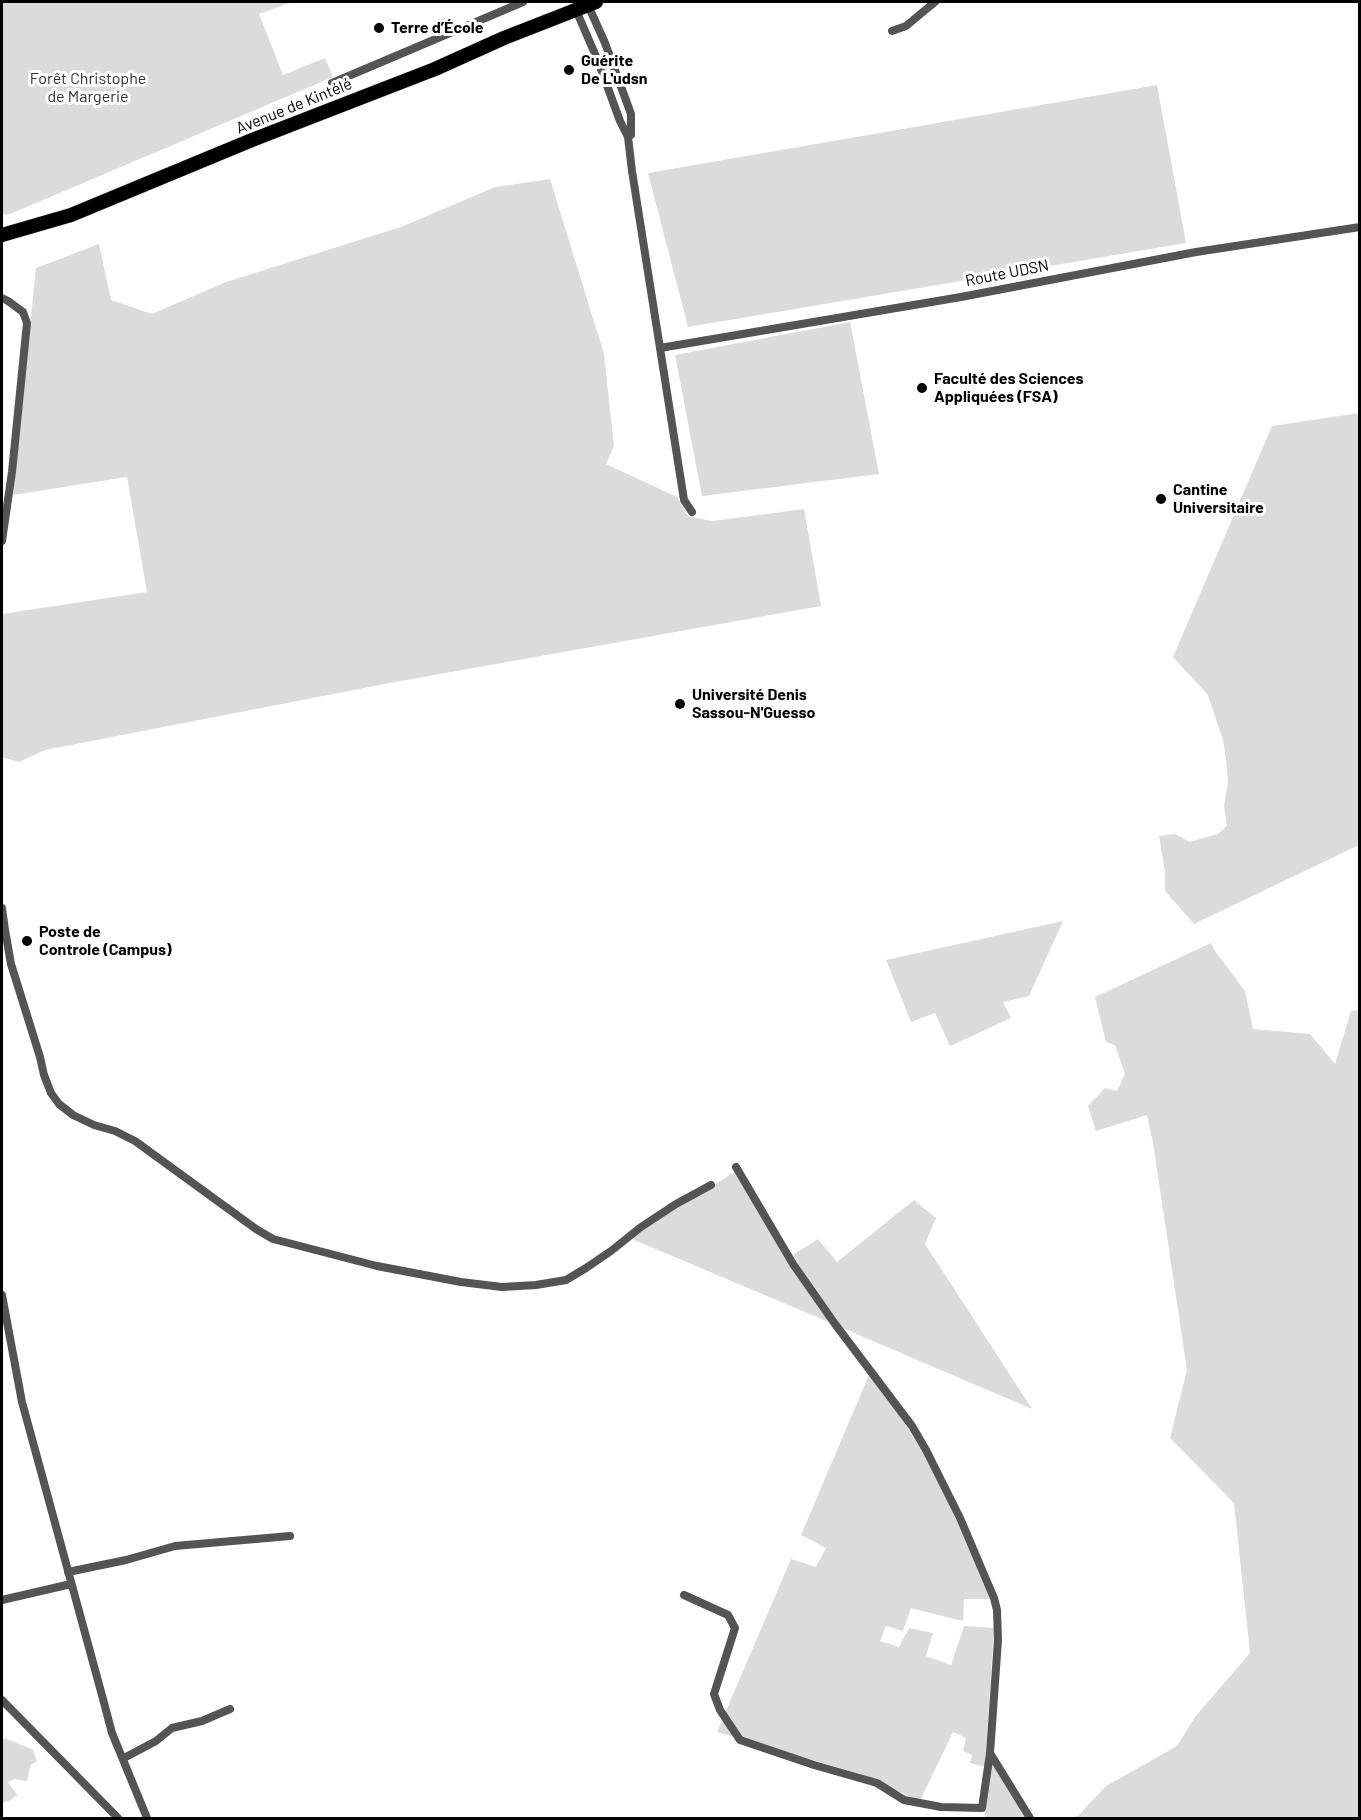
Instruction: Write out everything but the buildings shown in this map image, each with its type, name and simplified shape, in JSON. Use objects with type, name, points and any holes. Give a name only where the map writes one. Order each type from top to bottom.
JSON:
[{"type":"main road","name":"Avenue de Kintélé","points":[[2,235],[71,215],[153,180],[435,69],[504,38],[586,10]]},
{"type":"street","points":[[332,83],[523,2]]},
{"type":"street","points":[[892,31],[906,26],[935,2]]},
{"type":"street","points":[[586,10],[620,121],[628,137],[684,500],[692,512]]},
{"type":"street","points":[[586,10],[605,43],[631,114],[631,135],[628,137]]},
{"type":"street","name":"Route UDSN","points":[[660,348],[962,297],[1196,252],[1359,227]]},
{"type":"street","points":[[2,298],[23,312],[27,324],[12,472],[2,541]]},
{"type":"street","points":[[2,908],[3,930],[11,964],[44,1075],[51,1093],[59,1104],[73,1115],[94,1125],[116,1131],[135,1142],[273,1239],[377,1266],[460,1282],[502,1287],[536,1285],[566,1280],[676,1204],[711,1185]]},
{"type":"street","points":[[684,1595],[728,1615],[735,1628],[714,1694],[720,1710],[740,1740],[877,1783],[904,1800],[941,1807],[982,1808],[990,1753],[998,1640],[997,1610],[994,1598],[960,1518],[912,1426],[835,1324],[794,1264],[736,1167]]},
{"type":"street","points":[[2,1295],[22,1402],[112,1733],[147,1818]]},
{"type":"street","points":[[68,1572],[126,1560],[175,1546],[290,1536]]},
{"type":"street","points":[[2,1600],[71,1584]]},
{"type":"street","points":[[2,1700],[118,1818]]},
{"type":"street","points":[[124,1758],[156,1741],[172,1728],[202,1721],[231,1709]]},
{"type":"street","points":[[990,1753],[1030,1818]]},
{"type":"green space","name":"Forêt Christophe de Margerie","points":[[2,2],[292,2],[259,14],[283,75],[325,58],[333,77],[10,214],[2,215]]},
{"type":"green space","points":[[1157,85],[1186,243],[688,327],[648,173]]},
{"type":"green space","points":[[550,179],[604,354],[614,446],[606,464],[677,497],[689,517],[713,521],[804,509],[821,606],[395,682],[45,750],[19,762],[2,757],[2,614],[147,592],[127,477],[13,495],[36,268],[99,244],[111,300],[152,314],[226,282],[401,227],[495,187]]},
{"type":"green space","points":[[850,322],[879,474],[702,496],[675,355]]},
{"type":"green space","points":[[1359,413],[1359,845],[1194,924],[1165,891],[1165,871],[1159,836],[1175,834],[1190,842],[1218,834],[1227,826],[1224,806],[1228,781],[1223,740],[1208,695],[1173,657],[1272,426]]},
{"type":"green space","points":[[1063,921],[1029,996],[1003,1002],[1011,1018],[950,1046],[935,1013],[911,1022],[886,960]]},
{"type":"green space","points":[[1211,943],[1245,991],[1253,1029],[1310,1034],[1335,1064],[1351,1011],[1359,1010],[1359,1818],[1076,1818],[1106,1786],[1177,1746],[1195,1717],[1250,1653],[1234,1503],[1170,1438],[1187,1370],[1147,1115],[1096,1131],[1088,1106],[1105,1088],[1117,1091],[1125,1074],[1115,1045],[1106,1042],[1095,997]]},
{"type":"green space","points":[[735,1172],[831,1323],[632,1239],[643,1228]]},
{"type":"green space","points":[[914,1200],[936,1218],[925,1244],[1032,1409],[840,1327],[817,1296],[793,1255],[818,1239],[837,1262]]},
{"type":"green space","points":[[869,1375],[899,1413],[923,1453],[952,1511],[991,1599],[964,1599],[963,1621],[911,1608],[903,1631],[886,1626],[880,1641],[899,1647],[909,1628],[933,1633],[926,1656],[951,1665],[964,1626],[994,1628],[985,1767],[970,1763],[972,1755],[963,1751],[966,1738],[953,1732],[920,1801],[861,1774],[717,1732],[791,1559],[816,1567],[826,1548],[801,1535]]},
{"type":"green space","points":[[5,1738],[33,1750],[37,1762],[31,1764],[27,1781],[14,1779],[8,1782],[17,1795],[2,1803],[2,1741]]},
{"type":"green space","points":[[990,1754],[1028,1818],[985,1818]]},
{"type":"place","name":"Terre d’École","points":[[379,28]]},
{"type":"place","name":"Guérite De L'udsn","points":[[569,70]]},
{"type":"place","name":"Faculté des Sciences Appliquées (FSA)","points":[[922,388]]},
{"type":"place","name":"Cantine Universitaire","points":[[1161,499]]},
{"type":"place","name":"Université Denis Sassou-N'Guesso","points":[[680,704]]},
{"type":"place","name":"Poste de Controle (Campus)","points":[[27,941]]}]
